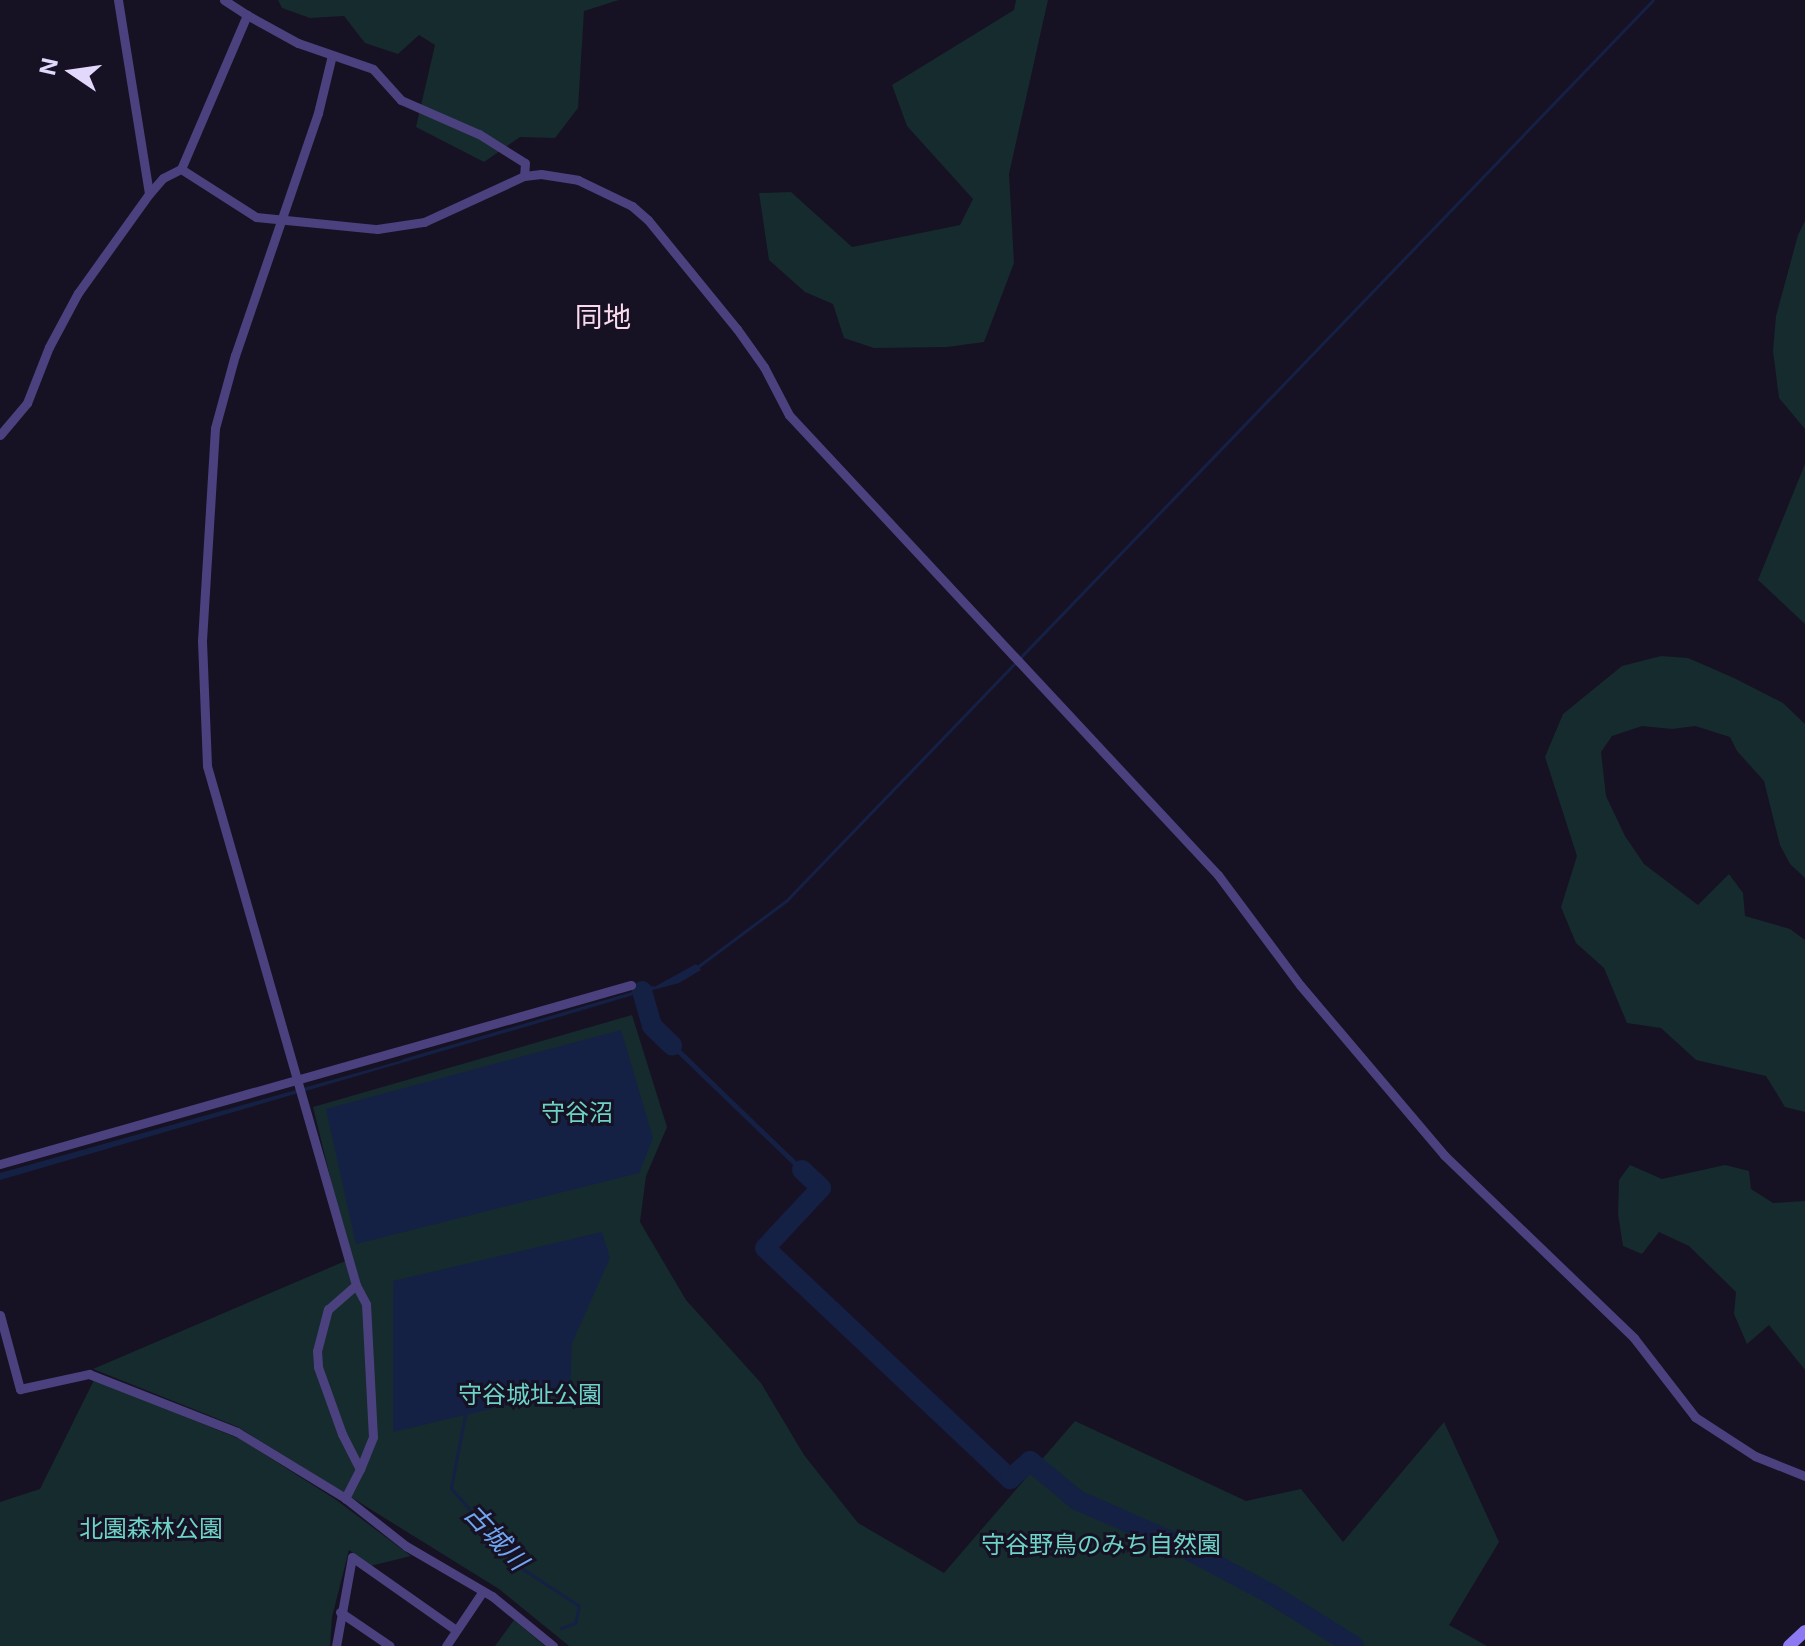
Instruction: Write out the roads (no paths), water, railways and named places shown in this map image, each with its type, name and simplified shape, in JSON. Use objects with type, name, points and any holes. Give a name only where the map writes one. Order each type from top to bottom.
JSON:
[{"type":"street","points":[[118,0],[149,194]]},
{"type":"street","points":[[224,0],[298,43],[373,69],[401,100],[479,134],[525,163],[524,176]]},
{"type":"street","points":[[0,435],[27,403],[66,312],[149,194],[163,178],[181,169],[247,15]]},
{"type":"street","points":[[332,55],[318,113],[235,355],[215,428],[202,641],[207,766],[356,1285],[366,1304],[373,1437],[345,1498]]},
{"type":"street","points":[[181,169],[256,217],[280,221],[401,228],[424,222],[524,176],[556,175],[578,180],[617,196],[648,220],[755,354],[789,415],[1218,875],[1300,985],[1444,1155],[1634,1338],[1695,1417],[1755,1456],[1805,1476]]},
{"type":"street","points":[[0,1164],[631,985]]},
{"type":"street","points":[[356,1285],[328,1309],[316,1360],[342,1434],[360,1469]]},
{"type":"street","points":[[0,1315],[20,1389],[81,1374],[100,1376],[237,1432],[345,1498],[406,1546],[483,1591],[553,1646]]},
{"type":"street","points":[[336,1646],[352,1557],[456,1630]]},
{"type":"street","points":[[446,1646],[483,1591]]},
{"type":"street","points":[[340,1612],[390,1646]]},
{"type":"street","points":[[1789,1646],[1805,1631]]},
{"type":"water","points":[[696,964],[701,970],[679,983],[645,992]]},
{"type":"water","points":[[645,992],[655,1025],[824,1188],[817,1188],[653,1030]]},
{"type":"water","points":[[645,992],[0,1180],[0,1173]]},
{"type":"water","name":"守谷沼","points":[[621,1030],[653,1138],[639,1173],[356,1244],[326,1109]]},
{"type":"water","points":[[602,1232],[610,1258],[572,1343],[570,1390],[393,1432],[393,1281]]},
{"type":"waterway","points":[[696,968],[786,901],[1653,0]]},
{"type":"waterway","points":[[403,1060],[653,987]]},
{"type":"waterway","points":[[642,991],[652,1026],[672,1045]]},
{"type":"waterway","points":[[802,1170],[821,1188],[765,1248],[1010,1479],[1030,1461],[1077,1500],[1175,1543],[1271,1594],[1354,1646]]},
{"type":"waterway","name":"古城川","points":[[465,1415],[451,1488],[517,1565],[579,1606],[575,1623],[561,1628]]},
{"type":"district","name":"同地","points":[[603,317]]},
{"type":"park label","name":"守谷城址公園","points":[[530,1395]]},
{"type":"park label","name":"北園森林公園","points":[[151,1529]]},
{"type":"park label","name":"守谷野鳥のみち自然園","points":[[1101,1545]]}]
